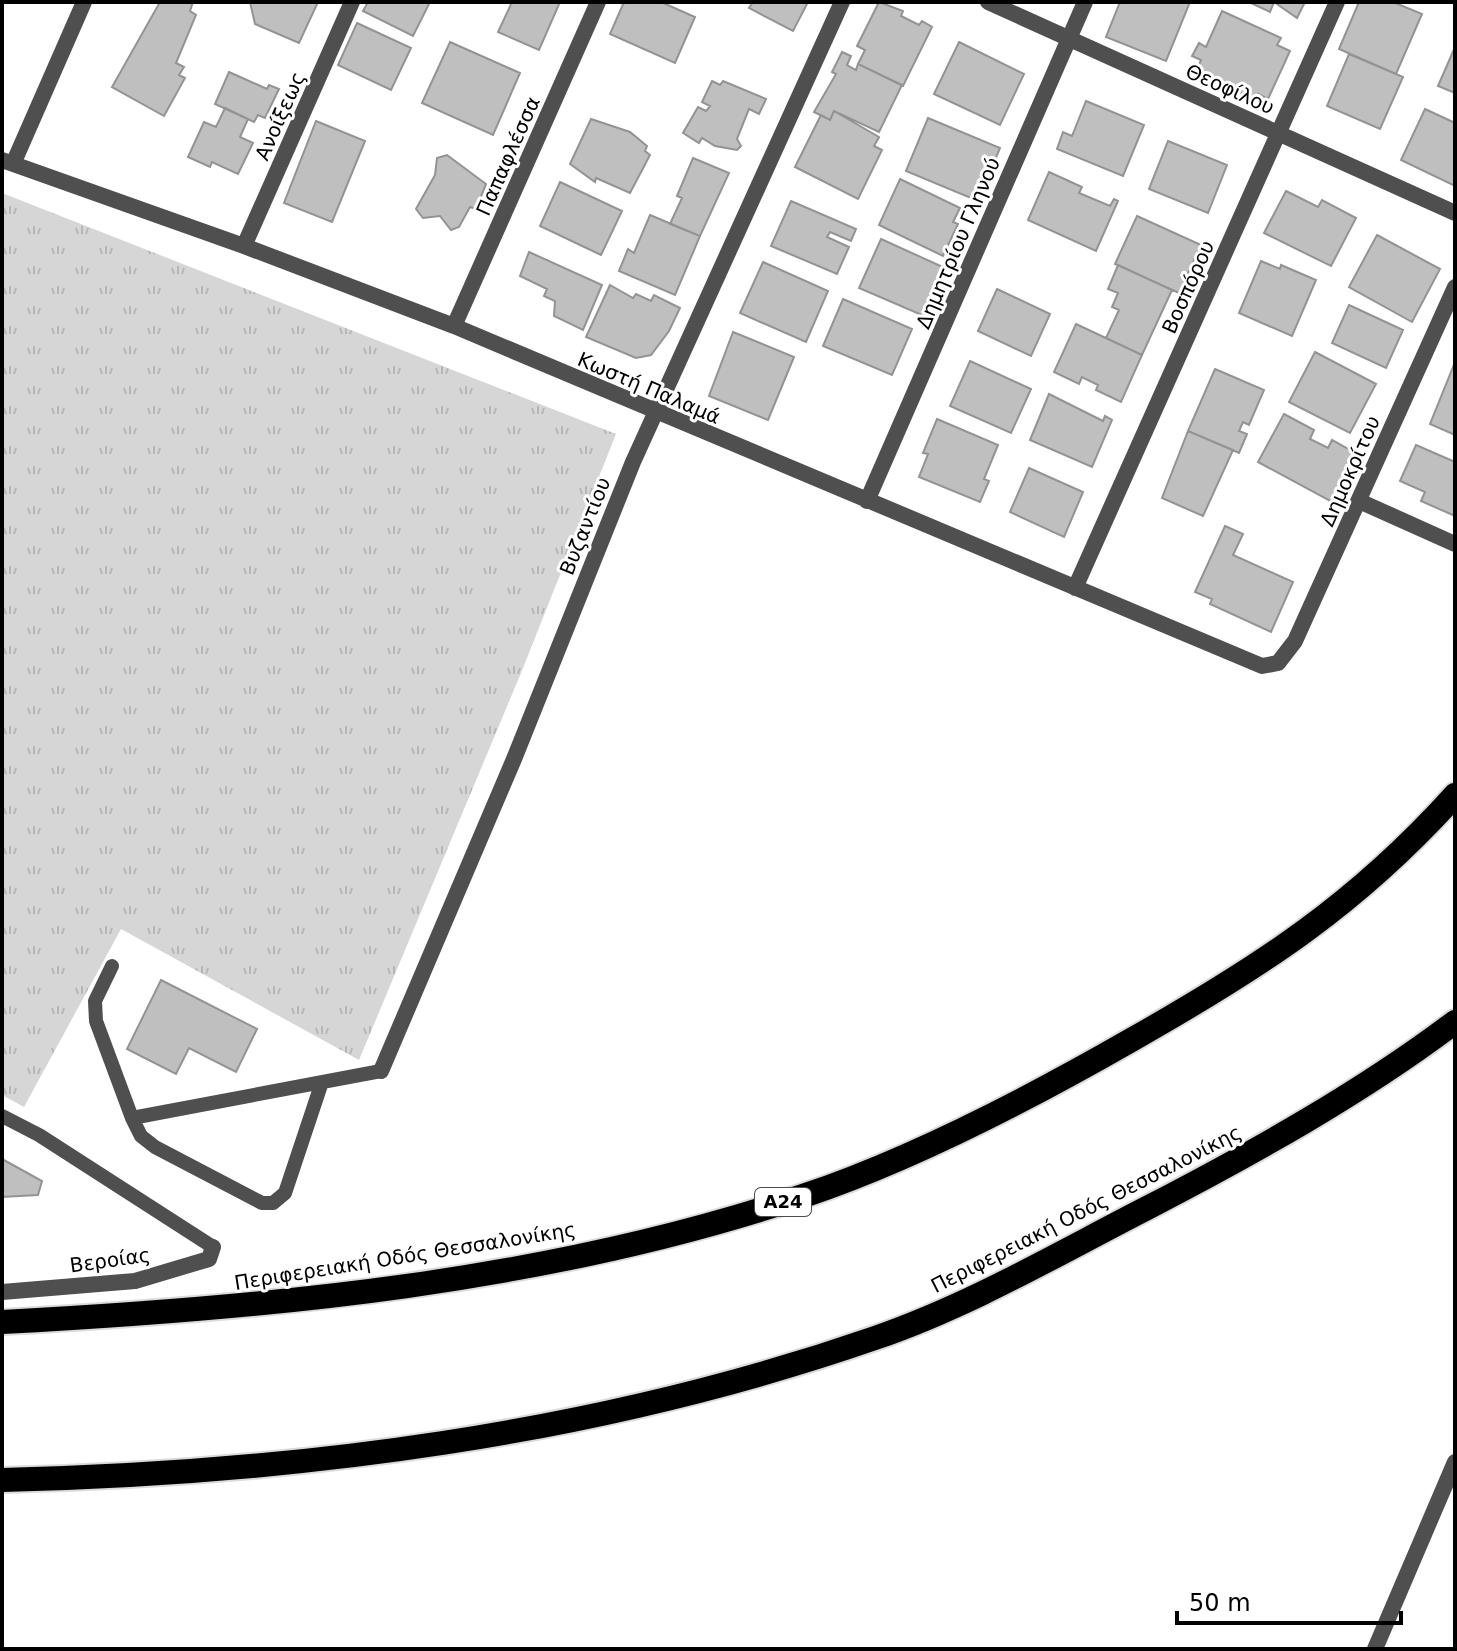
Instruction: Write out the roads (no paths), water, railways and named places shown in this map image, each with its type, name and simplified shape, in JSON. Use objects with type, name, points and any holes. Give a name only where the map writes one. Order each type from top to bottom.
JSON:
[{"type":"highway","name":"Περιφερειακή Οδός Θεσσαλονίκης","points":[[2,1322],[192,1311],[480,1272],[659,1237],[806,1195],[947,1136],[1076,1072],[1242,975],[1357,893],[1455,795]]},
{"type":"highway","name":"Περιφερειακή Οδός Θεσσαλονίκης","points":[[2,1480],[236,1466],[433,1444],[570,1422],[771,1372],[878,1337],[985,1293],[1213,1174],[1403,1059],[1455,1022]]},
{"type":"street","points":[[8,162],[84,2]]},
{"type":"street","name":"Ανοίξεως","points":[[244,246],[352,2]]},
{"type":"street","name":"Παπαφλέσσα","points":[[454,326],[598,2]]},
{"type":"street","name":"Βυζαντίου","points":[[381,1071],[655,413],[842,2]]},
{"type":"street","name":"Θεοφίλου","points":[[988,2],[1455,213]]},
{"type":"street","name":"Δημητρίου Γληνού","points":[[867,501],[1085,2]]},
{"type":"street","name":"Βοσπόρου","points":[[1075,588],[1337,2]]},
{"type":"street","name":"Κωστή Παλαμά","points":[[8,162],[244,246],[454,326],[1257,665],[1273,665]]},
{"type":"street","name":"Δημοκρίτου","points":[[1273,665],[1286,655],[1295,641],[1455,287]]},
{"type":"street","points":[[1359,501],[1455,544]]},
{"type":"street","name":"Βεροίας","points":[[2,1292],[135,1281],[209,1259],[213,1247]]},
{"type":"street","points":[[1375,1649],[1455,1462]]},
{"type":"lane","points":[[112,966],[95,1001],[96,1021],[132,1118],[141,1136],[155,1147],[262,1203],[273,1203],[285,1193],[322,1082]]},
{"type":"lane","points":[[132,1118],[381,1071]]},
{"type":"lane","points":[[2,1116],[39,1135],[213,1247]]}]
